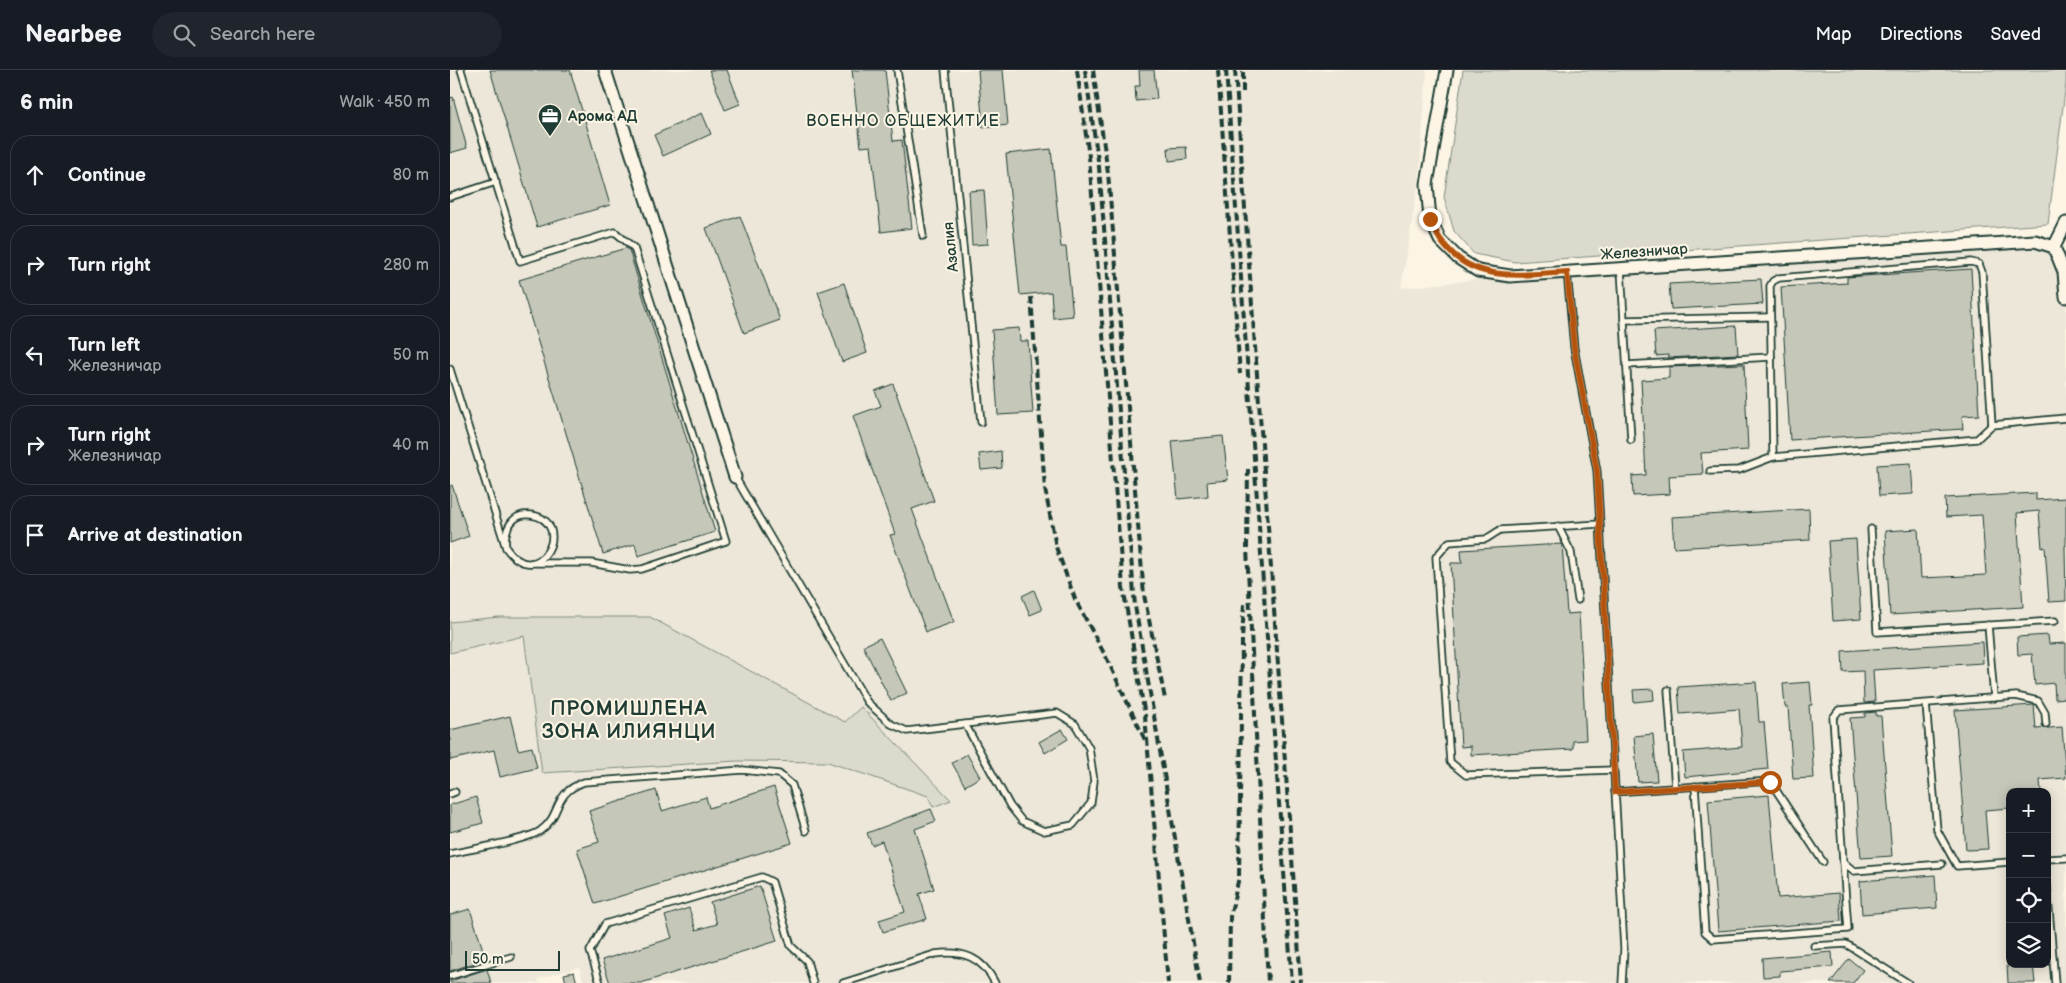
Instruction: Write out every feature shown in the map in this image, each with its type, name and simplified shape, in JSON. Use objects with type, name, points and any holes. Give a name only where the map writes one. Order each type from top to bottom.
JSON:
[{"type":"street","points":[[604,70],[734,477]]},
{"type":"street","name":"Железничар","points":[[1447,70],[1427,184],[1430,219],[1440,240],[1458,258],[1478,271],[1510,276],[2035,241],[2054,247]]},
{"type":"street","points":[[2066,223],[2054,247],[2064,272],[2066,297]]},
{"type":"lane","points":[[450,369],[506,548],[512,557],[521,562],[531,563],[591,563],[636,569],[726,541],[634,248],[615,232],[520,262],[461,70]]},
{"type":"lane","points":[[897,70],[923,236]]},
{"type":"lane","name":"Азалия","points":[[945,70],[981,422]]},
{"type":"lane","points":[[450,197],[496,182]]},
{"type":"lane","points":[[1773,457],[1769,316],[1770,286],[1773,281],[1779,278],[1971,262],[1979,264],[1982,272],[1992,426]]},
{"type":"lane","points":[[1621,268],[1631,440]]},
{"type":"lane","points":[[1567,272],[1574,348],[1597,471],[1624,949],[1622,983]]},
{"type":"lane","points":[[1624,320],[1769,316]]},
{"type":"lane","points":[[1627,365],[1771,357]]},
{"type":"lane","points":[[1710,470],[1739,470],[1773,457],[1977,439],[1992,426],[2066,418]]},
{"type":"lane","points":[[734,477],[867,702],[891,724],[907,731],[1056,713],[1074,724],[1089,748],[1094,781],[1091,803],[1073,825],[1044,831],[1022,822],[1010,806],[965,724]]},
{"type":"lane","points":[[506,548],[505,532],[514,519],[531,515],[540,518],[548,524],[552,532],[552,543],[548,552],[541,560],[531,563]]},
{"type":"lane","points":[[1600,524],[1500,530],[1486,539],[1449,542],[1436,557],[1450,762],[1466,775],[1614,770]]},
{"type":"lane","points":[[1558,526],[1572,552],[1578,600]]},
{"type":"lane","points":[[1871,529],[1878,632],[2055,621]]},
{"type":"lane","points":[[1988,625],[1994,698]]},
{"type":"lane","points":[[1668,690],[1675,788]]},
{"type":"lane","points":[[1695,786],[1705,932],[1713,939],[1848,929],[1833,718],[1839,710],[2016,696],[2038,701],[2044,713],[2046,724]]},
{"type":"lane","points":[[1926,704],[1937,830],[1957,866],[2006,862]]},
{"type":"lane","points":[[450,854],[522,838],[539,832],[552,819],[562,795],[571,786],[584,782],[743,770],[779,774],[792,785],[806,831]]},
{"type":"lane","points":[[1615,792],[1770,782],[1823,862]]},
{"type":"lane","points":[[2051,859],[2066,858]]},
{"type":"lane","points":[[1843,862],[1854,871],[1942,864]]},
{"type":"lane","points":[[600,983],[590,951],[605,924],[762,877],[772,882],[791,946],[807,961],[814,983]]},
{"type":"lane","points":[[2050,923],[2055,983]]},
{"type":"lane","points":[[1814,946],[1846,944],[1908,983]]},
{"type":"lane","points":[[843,983],[935,954],[950,952],[966,955],[979,962],[990,973],[995,983]]},
{"type":"lane","points":[[450,976],[511,957]]},
{"type":"shaded area","points":[[450,70],[1427,70],[1419,179],[1401,288],[1510,276],[2035,241],[2054,247],[2066,297],[2066,983],[584,983],[579,967],[538,979],[539,983],[450,983]]},
{"type":"shaded area","points":[[1463,70],[2066,70],[2066,83],[2048,224],[1515,262],[1474,254],[1454,231],[1444,197]]},
{"type":"shaded area","points":[[499,617],[650,617],[845,722],[861,707],[951,800],[933,807],[928,796],[828,762],[737,761],[542,773],[524,636],[450,653],[450,622]]},
{"type":"building","name":"Арома АД","points":[[490,70],[570,70],[610,205],[537,227]]},
{"type":"building","points":[[709,70],[727,70],[740,104],[725,110]]},
{"type":"building","points":[[852,70],[885,70],[893,141],[902,140],[912,228],[881,232],[871,146],[861,147]]},
{"type":"building","points":[[978,70],[1003,70],[1008,125],[983,128]]},
{"type":"building","points":[[1139,70],[1154,70],[1157,99],[1136,101],[1135,86],[1140,86]]},
{"type":"building","points":[[453,97],[467,148],[450,153],[450,98]]},
{"type":"building","points":[[702,113],[711,134],[663,156],[654,135]]},
{"type":"building","points":[[1186,147],[1187,159],[1169,161],[1168,148]]},
{"type":"building","points":[[1051,149],[1061,247],[1066,247],[1073,316],[1053,318],[1051,292],[1020,295],[1006,154]]},
{"type":"building","points":[[984,190],[988,244],[972,245],[969,191]]},
{"type":"building","points":[[740,216],[780,320],[744,333],[706,228]]},
{"type":"building","points":[[626,248],[629,250],[715,532],[638,556],[635,544],[603,554],[519,280]]},
{"type":"building","points":[[1971,269],[1979,415],[1962,416],[1963,429],[1790,440],[1781,287],[1847,283],[1847,277]]},
{"type":"building","points":[[1761,279],[1763,304],[1671,309],[1669,284]]},
{"type":"building","points":[[844,283],[867,353],[842,362],[818,292]]},
{"type":"building","points":[[1736,326],[1738,354],[1668,358],[1668,355],[1656,356],[1654,331]]},
{"type":"building","points":[[1019,328],[1020,341],[1028,341],[1033,413],[998,415],[992,330]]},
{"type":"building","points":[[1744,364],[1748,450],[1701,453],[1703,474],[1669,476],[1670,494],[1633,496],[1632,476],[1646,475],[1641,380],[1669,378],[1669,367]]},
{"type":"building","points":[[893,384],[934,501],[912,509],[954,622],[926,632],[890,535],[895,534],[853,416],[881,406],[875,391]]},
{"type":"building","points":[[1223,436],[1228,480],[1207,482],[1208,496],[1178,499],[1172,441]]},
{"type":"building","points":[[1001,451],[1002,468],[981,470],[979,454]]},
{"type":"building","points":[[1911,463],[1913,494],[1879,496],[1877,465]]},
{"type":"building","points":[[452,485],[469,536],[450,543],[450,486]]},
{"type":"building","points":[[2036,493],[2036,500],[2066,498],[2066,601],[2049,602],[2045,547],[2042,548],[2039,511],[2017,513],[2023,607],[1890,615],[1885,531],[1918,529],[1921,578],[1986,575],[1982,515],[1946,517],[1945,498]]},
{"type":"building","points":[[1809,509],[1810,540],[1674,548],[1672,517]]},
{"type":"building","points":[[1856,539],[1861,619],[1833,621],[1828,541]]},
{"type":"building","points":[[1562,544],[1567,614],[1579,613],[1586,740],[1573,741],[1573,749],[1471,755],[1471,746],[1461,747],[1451,563],[1462,563],[1461,550]]},
{"type":"building","points":[[1034,590],[1042,610],[1030,615],[1022,596]]},
{"type":"building","points":[[2048,635],[2049,644],[2066,643],[2066,698],[2055,699],[2054,683],[2035,685],[2032,654],[2018,655],[2017,637]]},
{"type":"building","points":[[880,638],[907,693],[891,701],[863,646]]},
{"type":"building","points":[[1982,642],[1983,663],[1873,670],[1875,702],[1864,703],[1863,671],[1843,672],[1842,651]]},
{"type":"building","points":[[1756,682],[1759,722],[1764,722],[1768,769],[1685,777],[1683,752],[1742,747],[1739,709],[1680,714],[1678,687]]},
{"type":"building","points":[[1810,682],[1812,705],[1809,705],[1814,778],[1793,779],[1788,707],[1785,707],[1783,684]]},
{"type":"building","points":[[1653,689],[1654,700],[1634,702],[1633,690]]},
{"type":"building","points":[[2034,705],[2036,729],[2062,727],[2066,778],[2040,780],[2041,788],[2006,788],[2006,808],[1985,810],[1988,849],[1966,850],[1955,710]]},
{"type":"building","points":[[1876,712],[1876,716],[1881,716],[1892,856],[1861,858],[1850,718],[1865,717],[1865,713]]},
{"type":"building","points":[[510,716],[518,750],[532,747],[537,768],[500,777],[494,750],[450,760],[450,730]]},
{"type":"building","points":[[1062,729],[1068,739],[1045,753],[1039,742]]},
{"type":"building","points":[[1653,734],[1657,781],[1638,782],[1634,736]]},
{"type":"building","points":[[967,754],[980,777],[965,786],[952,763]]},
{"type":"building","points":[[774,787],[792,843],[595,904],[577,849],[599,842],[589,811],[656,790],[662,811],[706,797],[709,808]]},
{"type":"building","points":[[1769,795],[1778,898],[1839,893],[1841,921],[1718,931],[1708,800]]},
{"type":"building","points":[[476,797],[483,823],[450,832],[450,805]]},
{"type":"building","points":[[931,809],[936,821],[915,829],[934,889],[919,894],[927,919],[883,932],[879,920],[905,912],[882,841],[872,845],[867,833]]},
{"type":"building","points":[[1935,875],[1937,908],[1862,914],[1860,881]]},
{"type":"building","points":[[760,886],[777,941],[641,983],[610,983],[602,960],[672,938],[665,916],[689,908],[696,930],[717,924],[710,902]]},
{"type":"building","points":[[470,909],[485,956],[483,957],[484,960],[450,971],[450,915]]},
{"type":"building","points":[[1832,952],[1833,967],[1780,971],[1780,976],[1763,977],[1762,958]]},
{"type":"building","points":[[1849,959],[1863,970],[1853,983],[1830,983]]},
{"type":"building","points":[[2007,968],[2033,968],[2035,983],[2008,983]]},
{"type":"building","points":[[487,969],[491,983],[450,983],[450,981]]},
{"type":"building","points":[[574,972],[577,983],[566,983],[564,974]]},
{"type":"railway","points":[[1077,70],[1089,157],[1123,587],[1145,716],[1168,983]]},
{"type":"railway","points":[[1085,70],[1099,167],[1135,606],[1200,983]]},
{"type":"railway","points":[[1093,70],[1108,173],[1144,595],[1165,699]]},
{"type":"railway","points":[[1218,70],[1240,374]]},
{"type":"railway","points":[[1226,70],[1292,983]]},
{"type":"railway","points":[[1235,70],[1301,983]]},
{"type":"railway","points":[[1243,70],[1243,92]]},
{"type":"railway","points":[[1031,297],[1045,489],[1056,547],[1075,599],[1106,657],[1145,740]]},
{"type":"railway","points":[[1248,469],[1247,548],[1268,983]]},
{"type":"railway","points":[[1229,983],[1230,917],[1239,877],[1244,604]]},
{"type":"place","name":"Арома АД","points":[[550,137]]},
{"type":"district","name":"ВОЕННО ОБЩЕЖИТИЕ","points":[[903,121]]},
{"type":"district","name":"ПРОМИШЛЕНА ЗОНА ИЛИЯНЦИ","points":[[629,720]]},
{"type":"route","points":[[1430,219],[1440,240],[1458,258],[1478,271],[1510,276],[1567,272],[1574,348],[1597,471],[1615,792],[1770,782]]}]
